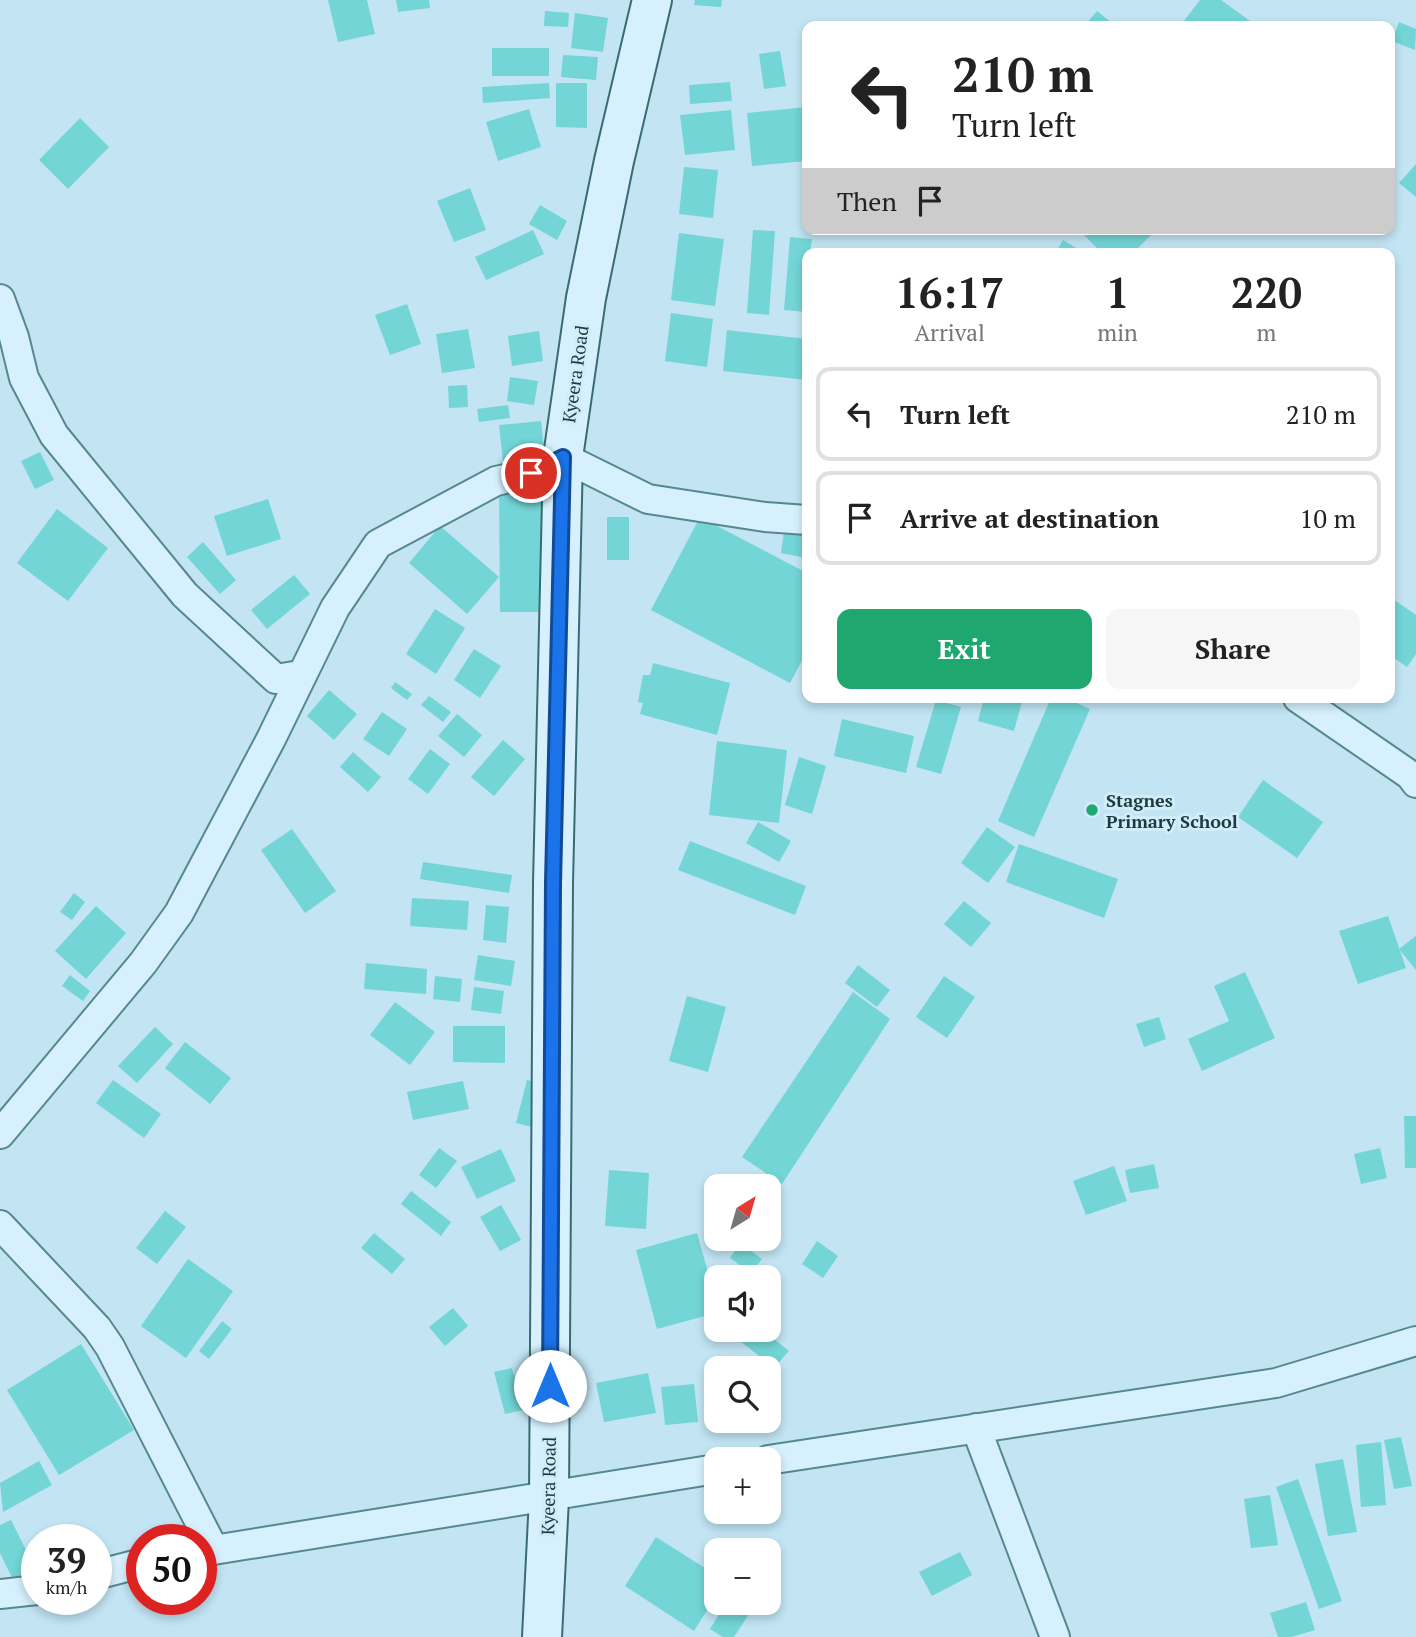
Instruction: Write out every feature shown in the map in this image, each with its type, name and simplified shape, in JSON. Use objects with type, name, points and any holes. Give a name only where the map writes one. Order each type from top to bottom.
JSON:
[{"type":"main road","name":"Kyeera Road","points":[[542,1637],[549,1497],[553,883],[563,457],[586,298],[614,161],[652,0]]},
{"type":"street","points":[[0,299],[15,337],[24,378],[54,435],[186,595],[231,640],[276,679],[300,675]]},
{"type":"street","points":[[0,1134],[143,963],[179,913],[271,739],[335,608],[378,544],[496,481],[531,473],[563,457],[648,499],[765,517],[802,520]]},
{"type":"street","points":[[1305,703],[1410,775],[1416,783]]},
{"type":"street","points":[[0,1225],[89,1320],[110,1348],[195,1524]]},
{"type":"street","points":[[781,1458],[1276,1383],[1416,1341]]},
{"type":"street","points":[[976,1428],[1055,1637]]},
{"type":"street","points":[[217,1550],[704,1471]]},
{"type":"street","points":[[0,1594],[21,1592]]},
{"type":"building","points":[[328,0],[367,0],[375,34],[338,42]]},
{"type":"building","points":[[396,0],[429,0],[430,8],[398,12]]},
{"type":"building","points":[[695,0],[722,0],[721,7],[694,5]]},
{"type":"building","points":[[1200,0],[1221,0],[1250,21],[1184,21]]},
{"type":"building","points":[[545,11],[569,13],[568,27],[544,26]]},
{"type":"building","points":[[1097,11],[1110,21],[1088,21]]},
{"type":"building","points":[[575,13],[608,18],[603,52],[571,48]]},
{"type":"building","points":[[1399,22],[1416,29],[1415,50],[1395,42]]},
{"type":"building","points":[[492,48],[549,48],[549,76],[492,76]]},
{"type":"building","points":[[780,51],[786,86],[764,89],[759,54]]},
{"type":"building","points":[[563,55],[598,57],[596,80],[561,77]]},
{"type":"building","points":[[730,82],[732,101],[690,104],[689,85]]},
{"type":"building","points":[[549,83],[550,98],[483,103],[482,87]]},
{"type":"building","points":[[556,83],[587,83],[587,128],[556,127]]},
{"type":"building","points":[[802,108],[802,161],[752,166],[747,113]]},
{"type":"building","points":[[529,109],[541,147],[498,161],[486,122]]},
{"type":"building","points":[[731,110],[735,150],[685,155],[680,115]]},
{"type":"building","points":[[80,118],[109,147],[68,189],[39,160]]},
{"type":"building","points":[[1416,164],[1416,197],[1399,183]]},
{"type":"building","points":[[684,167],[718,170],[713,218],[679,214]]},
{"type":"building","points":[[470,188],[486,230],[454,242],[437,201]]},
{"type":"building","points":[[540,205],[567,221],[557,240],[529,224]]},
{"type":"building","points":[[533,230],[544,254],[486,280],[475,257]]},
{"type":"building","points":[[753,230],[775,231],[769,315],[747,313]]},
{"type":"building","points":[[679,233],[724,239],[715,306],[671,300]]},
{"type":"building","points":[[1084,235],[1151,235],[1138,248],[1097,248]]},
{"type":"building","points":[[790,237],[812,239],[811,248],[802,248],[802,312],[784,310]]},
{"type":"building","points":[[1063,240],[1076,248],[1058,248]]},
{"type":"building","points":[[407,304],[421,344],[390,355],[375,315]]},
{"type":"building","points":[[671,313],[713,319],[707,367],[665,361]]},
{"type":"building","points":[[468,329],[475,368],[442,373],[436,334]]},
{"type":"building","points":[[727,330],[802,338],[802,379],[723,371]]},
{"type":"building","points":[[539,331],[543,361],[512,366],[508,336]]},
{"type":"building","points":[[510,377],[538,381],[534,405],[507,401]]},
{"type":"building","points":[[467,385],[468,407],[449,408],[448,386]]},
{"type":"building","points":[[508,405],[510,418],[479,422],[477,409]]},
{"type":"building","points":[[541,421],[545,458],[503,462],[499,425]]},
{"type":"building","points":[[40,452],[54,480],[35,489],[21,461]]},
{"type":"building","points":[[499,491],[542,491],[544,612],[500,612]]},
{"type":"building","points":[[268,499],[281,539],[227,556],[214,516]]},
{"type":"building","points":[[57,509],[108,548],[68,601],[17,563]]},
{"type":"building","points":[[607,517],[629,517],[629,560],[607,560]]},
{"type":"building","points":[[700,517],[802,570],[802,660],[790,683],[651,610]]},
{"type":"building","points":[[440,526],[499,577],[467,614],[409,563]]},
{"type":"building","points":[[784,531],[802,534],[802,557],[781,553]]},
{"type":"building","points":[[203,542],[236,580],[220,594],[187,557]]},
{"type":"building","points":[[294,575],[310,594],[267,629],[251,610]]},
{"type":"building","points":[[1395,600],[1416,615],[1416,654],[1407,667],[1395,659]]},
{"type":"building","points":[[435,609],[465,628],[436,674],[406,654]]},
{"type":"building","points":[[474,649],[501,666],[480,698],[454,680]]},
{"type":"building","points":[[653,663],[730,683],[717,735],[640,714],[643,703],[638,702],[643,675],[650,675]]},
{"type":"building","points":[[395,682],[412,694],[407,700],[391,688]]},
{"type":"building","points":[[329,690],[357,714],[334,740],[307,716]]},
{"type":"building","points":[[429,696],[451,712],[443,722],[421,705]]},
{"type":"building","points":[[935,703],[961,707],[941,774],[916,767]]},
{"type":"building","points":[[983,703],[1022,703],[1014,731],[978,721]]},
{"type":"building","points":[[1049,703],[1077,703],[1090,709],[1034,837],[998,821]]},
{"type":"building","points":[[382,712],[407,729],[389,756],[363,739]]},
{"type":"building","points":[[457,714],[482,735],[464,757],[438,736]]},
{"type":"building","points":[[842,719],[914,736],[906,773],[834,756]]},
{"type":"building","points":[[503,740],[525,759],[494,796],[471,777]]},
{"type":"building","points":[[717,741],[787,750],[779,823],[709,815]]},
{"type":"building","points":[[430,749],[450,764],[428,794],[408,779]]},
{"type":"building","points":[[353,752],[381,777],[368,792],[340,767]]},
{"type":"building","points":[[799,757],[826,766],[812,814],[785,805]]},
{"type":"building","points":[[1263,780],[1323,822],[1297,858],[1238,817]]},
{"type":"building","points":[[758,822],[791,841],[779,862],[746,843]]},
{"type":"building","points":[[987,827],[1015,847],[988,883],[961,863]]},
{"type":"building","points":[[292,829],[336,891],[305,913],[261,850]]},
{"type":"building","points":[[690,841],[806,886],[795,915],[678,870]]},
{"type":"building","points":[[1019,844],[1118,879],[1104,918],[1006,882]]},
{"type":"building","points":[[423,862],[512,875],[509,893],[420,879]]},
{"type":"building","points":[[74,893],[85,902],[72,920],[60,912]]},
{"type":"building","points":[[412,898],[469,901],[467,930],[410,926]]},
{"type":"building","points":[[964,901],[991,923],[971,947],[944,924]]},
{"type":"building","points":[[486,905],[509,907],[506,943],[483,940]]},
{"type":"building","points":[[96,906],[126,933],[86,979],[55,951]]},
{"type":"building","points":[[1388,916],[1406,968],[1358,984],[1339,931]]},
{"type":"building","points":[[1416,936],[1416,970],[1399,949]]},
{"type":"building","points":[[478,955],[515,961],[511,986],[474,980]]},
{"type":"building","points":[[366,963],[427,969],[426,994],[364,989]]},
{"type":"building","points":[[858,965],[890,990],[877,1007],[845,983]]},
{"type":"building","points":[[1245,972],[1275,1038],[1202,1071],[1188,1039],[1229,1021],[1214,986]]},
{"type":"building","points":[[70,975],[90,991],[83,1001],[62,986]]},
{"type":"building","points":[[435,976],[462,979],[460,1002],[433,999]]},
{"type":"building","points":[[944,976],[975,997],[947,1038],[916,1017]]},
{"type":"building","points":[[474,987],[504,991],[501,1014],[471,1010]]},
{"type":"building","points":[[853,992],[890,1019],[782,1184],[781,1174],[767,1174],[742,1157]]},
{"type":"building","points":[[687,996],[726,1007],[708,1072],[669,1061]]},
{"type":"building","points":[[395,1002],[435,1032],[410,1065],[370,1035]]},
{"type":"building","points":[[1159,1017],[1166,1039],[1144,1047],[1136,1024]]},
{"type":"building","points":[[453,1026],[505,1026],[505,1063],[453,1062]]},
{"type":"building","points":[[155,1027],[173,1044],[137,1083],[118,1066]]},
{"type":"building","points":[[185,1042],[231,1078],[210,1104],[165,1068]]},
{"type":"building","points":[[113,1080],[161,1114],[144,1138],[96,1103]]},
{"type":"building","points":[[527,1080],[550,1086],[539,1129],[516,1123]]},
{"type":"building","points":[[463,1081],[469,1109],[413,1120],[407,1092]]},
{"type":"building","points":[[1404,1116],[1416,1116],[1416,1168],[1405,1168]]},
{"type":"building","points":[[439,1148],[457,1161],[436,1188],[419,1175]]},
{"type":"building","points":[[1380,1148],[1387,1178],[1361,1184],[1354,1154]]},
{"type":"building","points":[[501,1149],[516,1181],[477,1199],[461,1167]]},
{"type":"building","points":[[1154,1164],[1159,1188],[1130,1193],[1125,1170]]},
{"type":"building","points":[[1114,1166],[1127,1201],[1086,1215],[1073,1181]]},
{"type":"building","points":[[609,1170],[649,1173],[646,1229],[605,1226]]},
{"type":"building","points":[[411,1191],[451,1222],[441,1236],[401,1204]]},
{"type":"building","points":[[501,1205],[521,1240],[500,1251],[480,1217]]},
{"type":"building","points":[[165,1211],[186,1227],[157,1264],[136,1248]]},
{"type":"building","points":[[374,1233],[405,1259],[392,1274],[361,1248]]},
{"type":"building","points":[[697,1233],[706,1265],[704,1316],[657,1329],[636,1250]]},
{"type":"building","points":[[817,1241],[838,1256],[823,1278],[802,1264]]},
{"type":"building","points":[[735,1251],[751,1251],[762,1259],[757,1265],[740,1265],[730,1258]]},
{"type":"building","points":[[188,1259],[233,1291],[186,1358],[141,1326]]},
{"type":"building","points":[[453,1308],[468,1326],[445,1346],[429,1327]]},
{"type":"building","points":[[222,1321],[232,1329],[209,1359],[199,1351]]},
{"type":"building","points":[[742,1342],[778,1342],[789,1351],[781,1360],[781,1356],[759,1356]]},
{"type":"building","points":[[81,1344],[134,1430],[59,1475],[7,1390]]},
{"type":"building","points":[[512,1368],[523,1410],[505,1414],[494,1372]]},
{"type":"building","points":[[648,1373],[656,1413],[604,1422],[596,1383]]},
{"type":"building","points":[[694,1384],[698,1422],[665,1425],[661,1387]]},
{"type":"building","points":[[1401,1437],[1412,1486],[1394,1489],[1384,1440]]},
{"type":"building","points":[[1381,1442],[1386,1505],[1361,1507],[1356,1445]]},
{"type":"building","points":[[1343,1459],[1357,1532],[1328,1536],[1315,1464]]},
{"type":"building","points":[[39,1461],[52,1485],[3,1512],[0,1483]]},
{"type":"building","points":[[1298,1479],[1342,1601],[1319,1609],[1276,1487]]},
{"type":"building","points":[[1270,1495],[1278,1545],[1251,1548],[1244,1499]]},
{"type":"building","points":[[11,1520],[21,1540],[21,1586],[17,1588],[0,1553],[0,1525]]},
{"type":"building","points":[[656,1537],[704,1567],[704,1615],[694,1631],[625,1586]]},
{"type":"building","points":[[960,1552],[972,1575],[932,1596],[919,1572]]},
{"type":"building","points":[[1306,1602],[1315,1630],[1291,1637],[1278,1637],[1270,1613]]},
{"type":"building","points":[[719,1615],[748,1615],[734,1637],[723,1637],[710,1629]]},
{"type":"place","name":"Stagnes Primary School","points":[[1092,810]]},
{"type":"route","points":[[531,473],[563,457],[553,883],[550,1386]]}]
